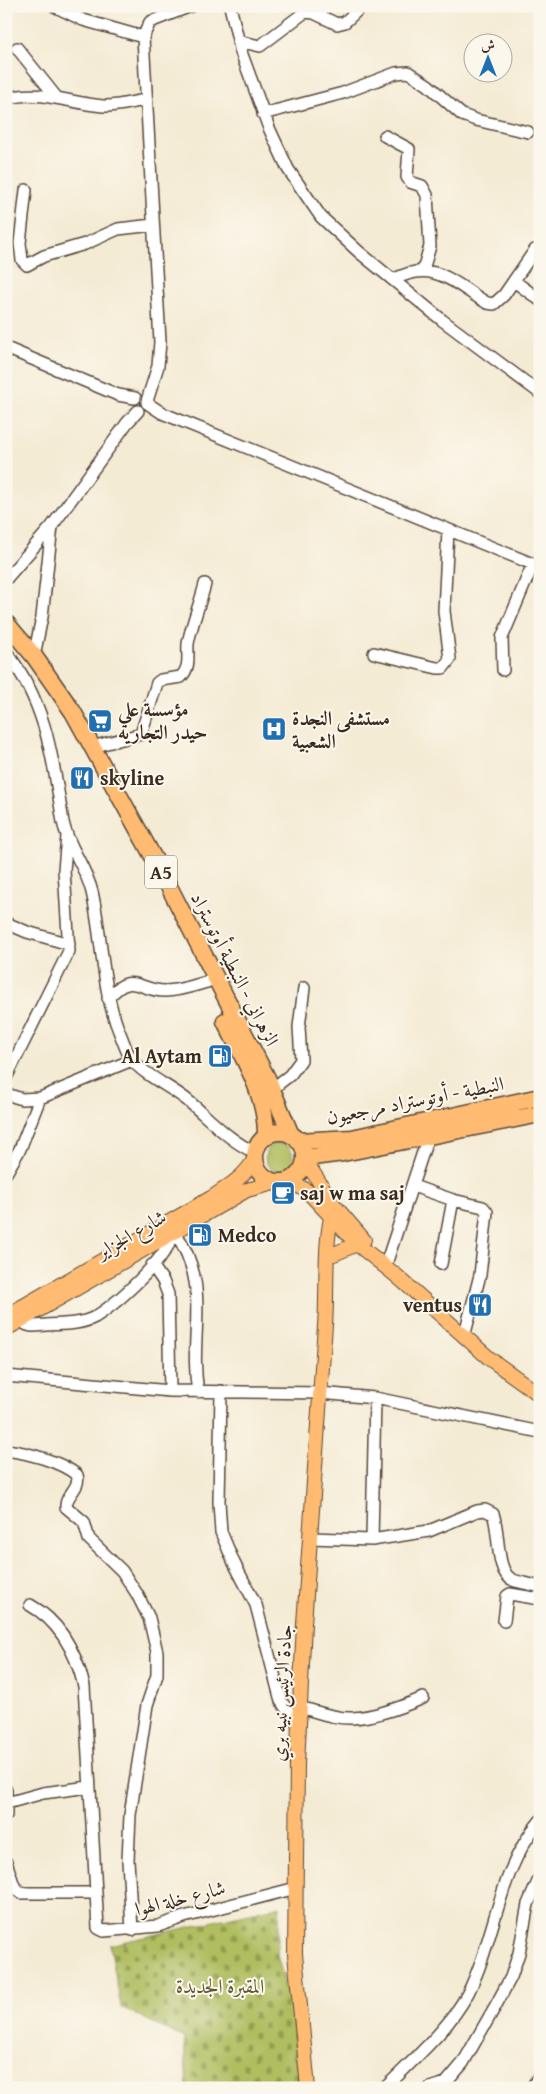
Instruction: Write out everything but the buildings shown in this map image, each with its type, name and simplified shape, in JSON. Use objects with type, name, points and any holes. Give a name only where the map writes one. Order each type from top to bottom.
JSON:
[{"type":"highway","name":"الزهراني - النبطية أوتوستراد","points":[[6,623],[34,656],[73,712],[162,874],[272,1089],[295,1138]]},
{"type":"highway","name":"الزهراني - النبطية أوتوستراد","points":[[6,636],[21,652],[78,737],[207,982],[257,1088],[266,1112],[266,1137]]},
{"type":"highway","name":"النبطية - أوتوستراد مرجعيون","points":[[295,1138],[352,1138],[540,1097]]},
{"type":"highway","name":"النبطية - أوتوستراد مرجعيون","points":[[305,1159],[540,1114]]},
{"type":"highway","points":[[295,1138],[283,1133],[266,1137],[259,1144],[255,1155],[262,1174],[280,1182],[293,1178],[301,1171],[305,1159]]},
{"type":"highway","name":"A5","points":[[295,1138],[305,1159]]},
{"type":"main road","name":"شارع الجزاير","points":[[6,1316],[211,1198],[240,1178],[251,1167],[255,1155]]},
{"type":"main road","points":[[305,1159],[337,1216],[357,1244],[386,1264]]},
{"type":"main road","name":"شارع الجزاير","points":[[6,1329],[246,1190],[280,1182]]},
{"type":"main road","points":[[280,1182],[294,1184],[306,1190],[359,1235],[398,1277],[490,1359],[540,1395]]},
{"type":"main road","points":[[327,1300],[334,1254],[337,1216]]},
{"type":"main road","points":[[327,1300],[325,1279],[337,1216]]},
{"type":"main road","points":[[334,1254],[357,1244]]},
{"type":"main road","name":"جادة الرئيس نبيه بري","points":[[308,2088],[295,1954],[299,1708],[327,1300]]},
{"type":"street","points":[[54,6],[83,20],[142,37]]},
{"type":"street","points":[[6,579],[52,526],[127,423],[158,366],[160,342],[142,37],[150,22],[168,11],[191,6]]},
{"type":"street","points":[[238,41],[260,46],[305,12],[314,12],[337,24],[345,22],[362,6]]},
{"type":"street","points":[[234,8],[238,41],[263,114],[288,169],[321,217],[393,280],[468,340],[540,393]]},
{"type":"street","points":[[17,48],[57,98]]},
{"type":"street","points":[[263,114],[343,94],[396,73],[408,72],[428,84],[462,115],[528,132]]},
{"type":"street","points":[[8,97],[37,96],[103,106],[146,100]]},
{"type":"street","points":[[385,136],[409,149],[407,177],[410,182],[422,186],[427,195],[430,246],[423,270]]},
{"type":"street","points":[[26,190],[20,243],[22,260],[26,265],[44,256],[92,242],[118,229],[153,225]]},
{"type":"street","points":[[393,280],[410,272],[423,270],[438,273],[489,304],[499,300],[534,250]]},
{"type":"street","points":[[514,281],[540,300]]},
{"type":"street","points":[[6,348],[536,566],[502,638],[503,670]]},
{"type":"street","points":[[34,656],[44,599],[52,526]]},
{"type":"street","points":[[374,652],[437,668],[443,668],[448,664],[450,652],[444,603],[448,530]]},
{"type":"street","points":[[92,748],[141,734],[157,683],[161,680],[181,677],[187,670],[189,665],[188,643],[205,584]]},
{"type":"street","points":[[6,652],[26,683],[43,721],[55,764],[66,836],[64,870],[69,944],[65,959],[6,1078]]},
{"type":"street","points":[[66,836],[91,888],[108,998],[114,1020],[132,1060],[182,1096],[236,1142],[255,1155]]},
{"type":"street","points":[[6,923],[27,932],[69,944]]},
{"type":"street","points":[[108,998],[114,991],[126,984],[141,984],[166,991],[207,982]]},
{"type":"street","points":[[272,1089],[300,1064],[302,1056],[299,1027],[304,988]]},
{"type":"street","points":[[6,1094],[22,1099],[40,1098],[132,1060]]},
{"type":"street","points":[[6,1173],[20,1149],[40,1098]]},
{"type":"street","points":[[386,1264],[429,1134]]},
{"type":"street","points":[[413,1186],[452,1200],[483,1207],[487,1212],[480,1275],[464,1336]]},
{"type":"street","points":[[441,1264],[452,1200]]},
{"type":"street","points":[[21,1320],[32,1326],[75,1324],[94,1318],[152,1266],[169,1246],[174,1233]]},
{"type":"street","points":[[174,1233],[188,1253],[196,1277],[198,1305],[195,1358],[198,1392]]},
{"type":"street","points":[[152,1266],[163,1281],[168,1294],[170,1391]]},
{"type":"street","points":[[6,1376],[170,1391],[320,1393],[375,1398],[540,1432]]},
{"type":"street","points":[[221,1391],[219,1502],[221,1532],[234,1563],[256,1605],[281,1701],[299,1726]]},
{"type":"street","points":[[372,1540],[375,1398]]},
{"type":"street","points":[[6,1450],[44,1460],[66,1468],[77,1475],[77,1484],[67,1499],[66,1507],[84,1522],[89,1539],[122,1571],[143,1604],[151,1624],[158,1667],[147,1704],[130,1815],[128,1860],[132,1930]]},
{"type":"street","points":[[310,1538],[372,1540],[429,1531],[477,1511],[485,1510],[493,1514],[498,1526],[500,1563],[504,1572],[510,1580],[540,1587]]},
{"type":"street","points":[[504,1621],[507,1596],[510,1594],[540,1599]]},
{"type":"street","points":[[6,1862],[14,1886],[21,1892],[34,1894],[96,1893],[84,1686],[80,1668],[71,1647],[56,1626],[42,1612],[30,1605]]},
{"type":"street","points":[[299,1708],[333,1716],[353,1718],[392,1709],[423,1698]]},
{"type":"street","points":[[7,1803],[49,1792],[89,1786]]},
{"type":"street","points":[[6,1790],[6,1815]]},
{"type":"street","points":[[385,2088],[445,2024],[467,1993],[476,1974],[516,1858],[538,1828]]},
{"type":"street","points":[[430,2088],[446,2084],[463,2063],[511,1977],[519,1953],[528,1904],[540,1877]]},
{"type":"street","name":"شارع خلة الهوا","points":[[96,1893],[97,1918],[100,1930],[132,1930],[158,1926],[184,1917],[296,1888]]},
{"type":"street","points":[[532,2088],[540,2074]]},
{"type":"green space","points":[[279,1143],[289,1147],[293,1157],[289,1167],[279,1171],[269,1167],[265,1157],[269,1147]]},
{"type":"green space","name":"المقبرة الجديدة","points":[[280,1906],[277,1955],[294,2019],[299,2070],[298,2088],[187,2088],[184,2038],[121,2007],[110,1945]]},
{"type":"place","name":"مؤسسة علي حيدر التجاريه","points":[[100,721]]},
{"type":"place","name":"مستشفى النجدة الشعبية","points":[[274,729]]},
{"type":"place","name":"skyline","points":[[82,778]]},
{"type":"place","name":"Al Aytam","points":[[220,1056]]},
{"type":"place","name":"saj w ma saj","points":[[283,1193]]},
{"type":"place","name":"Medco","points":[[200,1235]]},
{"type":"place","name":"ventus","points":[[480,1305]]}]
